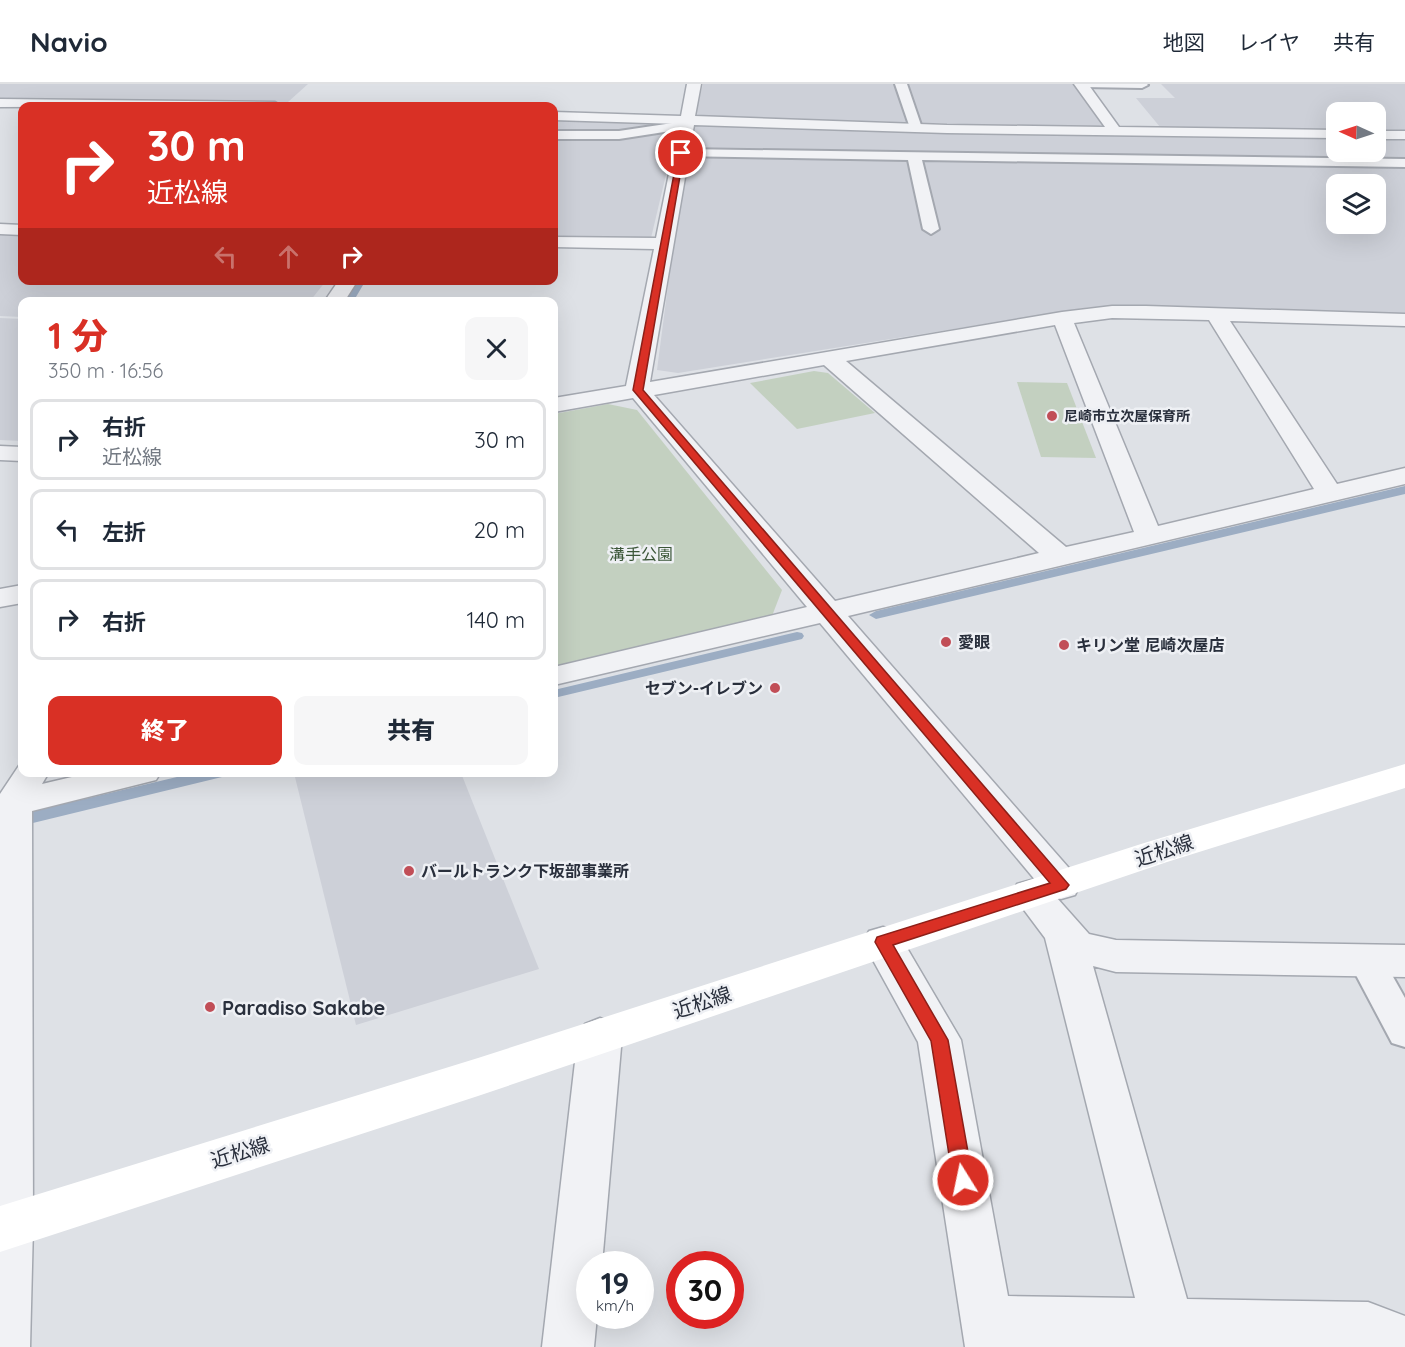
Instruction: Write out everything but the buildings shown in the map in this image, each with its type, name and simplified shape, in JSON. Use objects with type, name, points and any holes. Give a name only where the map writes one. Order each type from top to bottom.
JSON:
[{"type":"street","points":[[638,390],[694,84]]},
{"type":"street","points":[[1082,84],[1115,131]]},
{"type":"street","points":[[0,103],[18,103]]},
{"type":"street","points":[[558,116],[687,123],[1326,134]]},
{"type":"street","points":[[1386,135],[1405,135]]},
{"type":"street","points":[[0,229],[18,230]]},
{"type":"street","points":[[558,242],[664,244]]},
{"type":"street","points":[[558,404],[1062,318],[1112,312],[1403,322]]},
{"type":"street","points":[[1215,314],[1330,494]]},
{"type":"street","points":[[1062,318],[1149,536]]},
{"type":"street","points":[[829,358],[1060,557]]},
{"type":"street","points":[[638,390],[825,612],[1046,890],[1064,933],[1168,1324]]},
{"type":"street","points":[[0,453],[18,454]]},
{"type":"street","points":[[558,675],[1405,476]]},
{"type":"street","points":[[0,598],[18,595]]},
{"type":"street","name":"近松線","points":[[5,1228],[600,1036],[1154,853],[1405,776]]},
{"type":"street","points":[[4,1347],[16,794],[115,777]]},
{"type":"street","points":[[1064,933],[1076,947],[1116,956],[1405,961]]},
{"type":"street","points":[[883,942],[939,1040],[989,1334],[1168,1324],[1368,1328],[1405,1342]]},
{"type":"street","points":[[568,1347],[600,1036]]},
{"type":"lane","points":[[901,84],[916,128]]},
{"type":"lane","points":[[1082,84],[1142,85]]},
{"type":"lane","points":[[558,135],[619,135],[687,123]]},
{"type":"lane","points":[[681,153],[1405,163]]},
{"type":"lane","points":[[914,157],[931,229]]},
{"type":"lane","points":[[1366,960],[1405,1032]]},
{"type":"shaded area","points":[[0,84],[308,84],[288,102],[0,98]]},
{"type":"shaded area","points":[[703,84],[1076,84],[1105,124],[1092,128],[695,116]]},
{"type":"shaded area","points":[[1161,84],[1405,84],[1405,132],[1386,132],[1386,102],[1326,102],[1326,131],[1160,127],[1136,98],[1175,98]]},
{"type":"shaded area","points":[[558,118],[678,124],[651,238],[558,236]]},
{"type":"shaded area","points":[[708,124],[981,132],[1326,138],[1326,162],[1386,162],[1386,138],[1405,139],[1405,314],[1091,307],[678,373],[657,370],[675,232],[695,126]]},
{"type":"shaded area","points":[[0,233],[18,234],[18,285],[323,285],[313,297],[18,297],[18,317],[0,316]]},
{"type":"shaded area","points":[[0,318],[18,319],[18,441],[0,440]]},
{"type":"shaded area","name":"バールトランク下坂部事業所","points":[[295,777],[463,777],[539,969],[356,1025]]},
{"type":"green space","points":[[814,371],[828,373],[875,413],[797,429],[750,383]]},
{"type":"green space","points":[[1017,382],[1067,383],[1096,458],[1041,457]]},
{"type":"green space","name":"溝手公園","points":[[608,404],[637,410],[782,590],[772,616],[558,666],[558,413]]},
{"type":"waterway","points":[[351,297],[359,285]]},
{"type":"waterway","points":[[876,615],[1405,490]]},
{"type":"waterway","points":[[558,693],[797,636]]},
{"type":"waterway","points":[[0,825],[201,777]]},
{"type":"place","name":"尼崎市立次屋保育所","points":[[1052,416]]},
{"type":"place","name":"愛眼","points":[[946,642]]},
{"type":"place","name":"キリン堂 尼崎次屋店","points":[[1064,645]]},
{"type":"place","name":"セブン-イレブン","points":[[775,688]]},
{"type":"place","name":"バールトランク下坂部事業所","points":[[409,871]]},
{"type":"place","name":"Paradiso Sakabe","points":[[210,1007]]},
{"type":"route","points":[[681,153],[638,390],[825,612],[1061,885],[883,942],[939,1040],[963,1180]]}]
